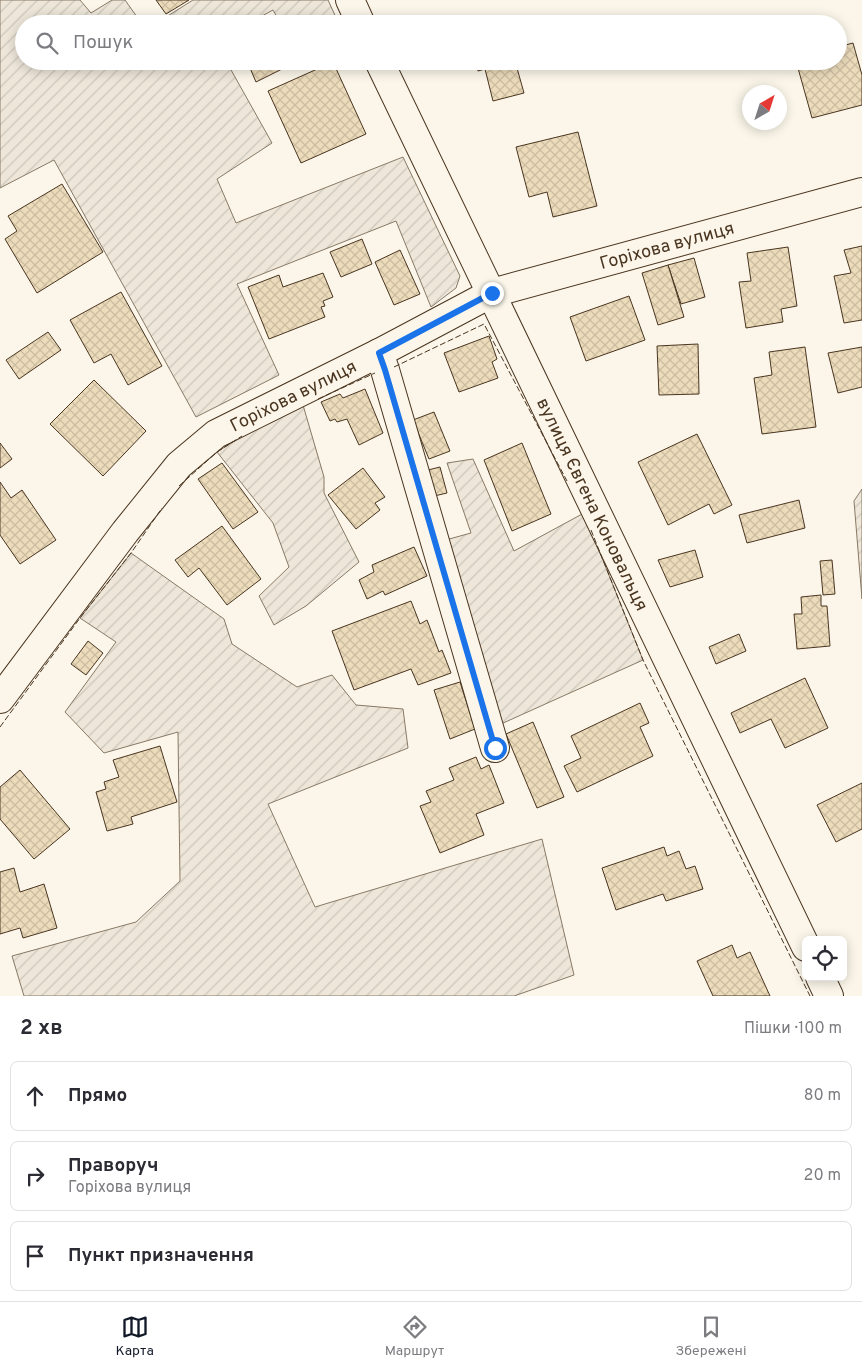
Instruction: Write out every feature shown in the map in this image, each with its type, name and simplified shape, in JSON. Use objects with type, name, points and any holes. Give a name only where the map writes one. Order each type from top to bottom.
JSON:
[{"type":"street","points":[[350,0],[357,15]]},
{"type":"street","name":"вулиця Євгена Коновальця","points":[[384,70],[802,939]]},
{"type":"street","name":"Горіхова вулиця","points":[[0,699],[119,540],[179,465],[216,434],[379,353],[492,293],[862,192]]},
{"type":"street","points":[[379,353],[495,748]]},
{"type":"street","points":[[822,981],[829,996]]},
{"type":"shaded area","points":[[0,0],[80,0],[91,13],[112,0],[125,0],[136,15],[15,15],[15,70],[231,70],[272,143],[217,179],[236,223],[403,157],[460,276],[456,288],[431,307],[396,221],[237,284],[279,375],[196,417],[54,160],[0,188]]},
{"type":"shaded area","points":[[193,0],[328,0],[335,15],[276,15],[273,10],[264,15],[169,15]]},
{"type":"shaded area","points":[[303,405],[324,477],[324,493],[359,562],[306,606],[274,625],[259,596],[289,567],[273,523],[217,452],[247,433]]},
{"type":"shaded area","points":[[473,459],[514,551],[584,513],[643,660],[501,724],[442,541],[471,533],[447,463]]},
{"type":"shaded area","points":[[862,489],[862,599],[854,501]]},
{"type":"shaded area","points":[[131,553],[224,619],[232,644],[297,687],[332,675],[356,705],[403,709],[408,748],[268,804],[315,907],[542,839],[574,975],[514,996],[24,996],[12,956],[136,922],[180,881],[178,732],[104,753],[65,712],[116,642],[80,618]]},
{"type":"building","points":[[156,0],[189,0],[166,14]]},
{"type":"building","points":[[853,43],[862,75],[862,105],[812,118],[799,70],[847,70],[847,45]]},
{"type":"building","points":[[251,70],[280,70],[256,82]]},
{"type":"building","points":[[315,70],[337,70],[366,134],[301,163],[268,91]]},
{"type":"building","points":[[485,70],[518,70],[524,93],[493,101]]},
{"type":"building","points":[[578,132],[597,206],[553,217],[547,192],[529,197],[516,147]]},
{"type":"building","points":[[62,184],[103,252],[37,293],[5,239],[17,231],[8,216]]},
{"type":"building","points":[[362,239],[372,264],[341,277],[330,252]]},
{"type":"building","points":[[862,246],[862,320],[844,323],[834,276],[851,273],[844,250]]},
{"type":"building","points":[[788,247],[797,306],[781,309],[783,322],[746,328],[739,282],[751,281],[747,253]]},
{"type":"building","points":[[400,250],[420,294],[394,305],[375,262]]},
{"type":"building","points":[[694,258],[705,297],[681,304],[668,265]]},
{"type":"building","points":[[668,265],[684,317],[658,325],[642,273]]},
{"type":"building","points":[[323,273],[333,297],[323,301],[325,306],[321,307],[325,317],[269,339],[248,287],[279,275],[283,287]]},
{"type":"building","points":[[121,292],[162,366],[128,385],[111,354],[94,363],[70,320]]},
{"type":"building","points":[[629,296],[645,340],[586,361],[570,317]]},
{"type":"building","points":[[48,332],[61,350],[19,379],[6,360]]},
{"type":"building","points":[[489,336],[497,359],[492,362],[498,378],[459,392],[444,353]]},
{"type":"building","points":[[698,344],[699,394],[659,395],[657,346]]},
{"type":"building","points":[[805,347],[816,427],[762,434],[754,378],[772,375],[769,352]]},
{"type":"building","points":[[862,347],[862,387],[838,393],[828,353]]},
{"type":"building","points":[[94,380],[146,431],[103,476],[50,424]]},
{"type":"building","points":[[365,389],[383,433],[359,445],[347,419],[337,422],[335,419],[330,421],[321,402],[340,394],[343,398]]},
{"type":"building","points":[[434,412],[450,451],[429,459],[413,420]]},
{"type":"building","points":[[697,434],[732,505],[714,514],[709,504],[668,525],[638,462]]},
{"type":"building","points":[[0,443],[12,459],[0,468]]},
{"type":"building","points":[[522,443],[551,514],[512,531],[484,460]]},
{"type":"building","points":[[222,463],[258,512],[233,529],[198,479]]},
{"type":"building","points":[[440,467],[447,493],[430,497],[424,471]]},
{"type":"building","points":[[363,468],[385,497],[375,503],[380,510],[356,529],[328,495]]},
{"type":"building","points":[[0,482],[11,498],[22,490],[56,540],[20,564],[0,535]]},
{"type":"building","points":[[799,500],[805,528],[747,543],[739,515]]},
{"type":"building","points":[[222,526],[261,579],[227,605],[199,568],[188,577],[175,560]]},
{"type":"building","points":[[414,547],[427,576],[385,595],[383,591],[367,599],[359,580],[374,572],[372,565]]},
{"type":"building","points":[[695,550],[703,577],[670,587],[658,560]]},
{"type":"building","points":[[832,560],[835,594],[823,595],[820,561]]},
{"type":"building","points":[[821,595],[821,606],[827,606],[830,646],[797,649],[794,614],[802,614],[801,597]]},
{"type":"building","points":[[411,601],[420,624],[427,620],[439,652],[442,650],[451,673],[418,685],[411,669],[354,690],[332,631]]},
{"type":"building","points":[[739,634],[746,651],[716,664],[709,647]]},
{"type":"building","points":[[88,641],[103,653],[86,675],[71,664]]},
{"type":"building","points":[[805,678],[828,728],[785,748],[771,719],[740,733],[731,713]]},
{"type":"building","points":[[460,682],[475,729],[450,739],[434,690]]},
{"type":"building","points":[[640,703],[649,723],[640,727],[653,756],[577,792],[564,766],[581,758],[571,736]]},
{"type":"building","points":[[533,722],[564,797],[537,808],[506,734]]},
{"type":"building","points":[[160,746],[177,802],[131,817],[133,824],[107,831],[96,792],[106,789],[104,782],[119,777],[113,760]]},
{"type":"building","points":[[476,757],[481,769],[489,765],[504,803],[476,814],[484,835],[440,853],[420,806],[431,802],[426,791],[454,780],[449,768]]},
{"type":"building","points":[[20,770],[70,829],[34,859],[0,819],[0,787]]},
{"type":"building","points":[[862,783],[862,829],[836,842],[817,805]]},
{"type":"building","points":[[664,847],[667,856],[679,851],[686,869],[695,866],[703,889],[666,901],[663,894],[616,910],[602,868]]},
{"type":"building","points":[[14,868],[20,892],[44,884],[57,928],[23,938],[20,928],[0,934],[0,872]]},
{"type":"building","points":[[732,945],[737,958],[750,952],[770,996],[713,996],[697,961]]},
{"type":"fence","points":[[394,367],[484,324],[567,481]]},
{"type":"fence","points":[[318,399],[375,373]]},
{"type":"fence","points":[[179,486],[217,452],[242,436]]},
{"type":"fence","points":[[0,727],[80,618],[131,553],[162,508]]},
{"type":"fence","points":[[591,530],[643,660],[810,996]]},
{"type":"route","points":[[492,293],[379,353],[495,748]]}]
